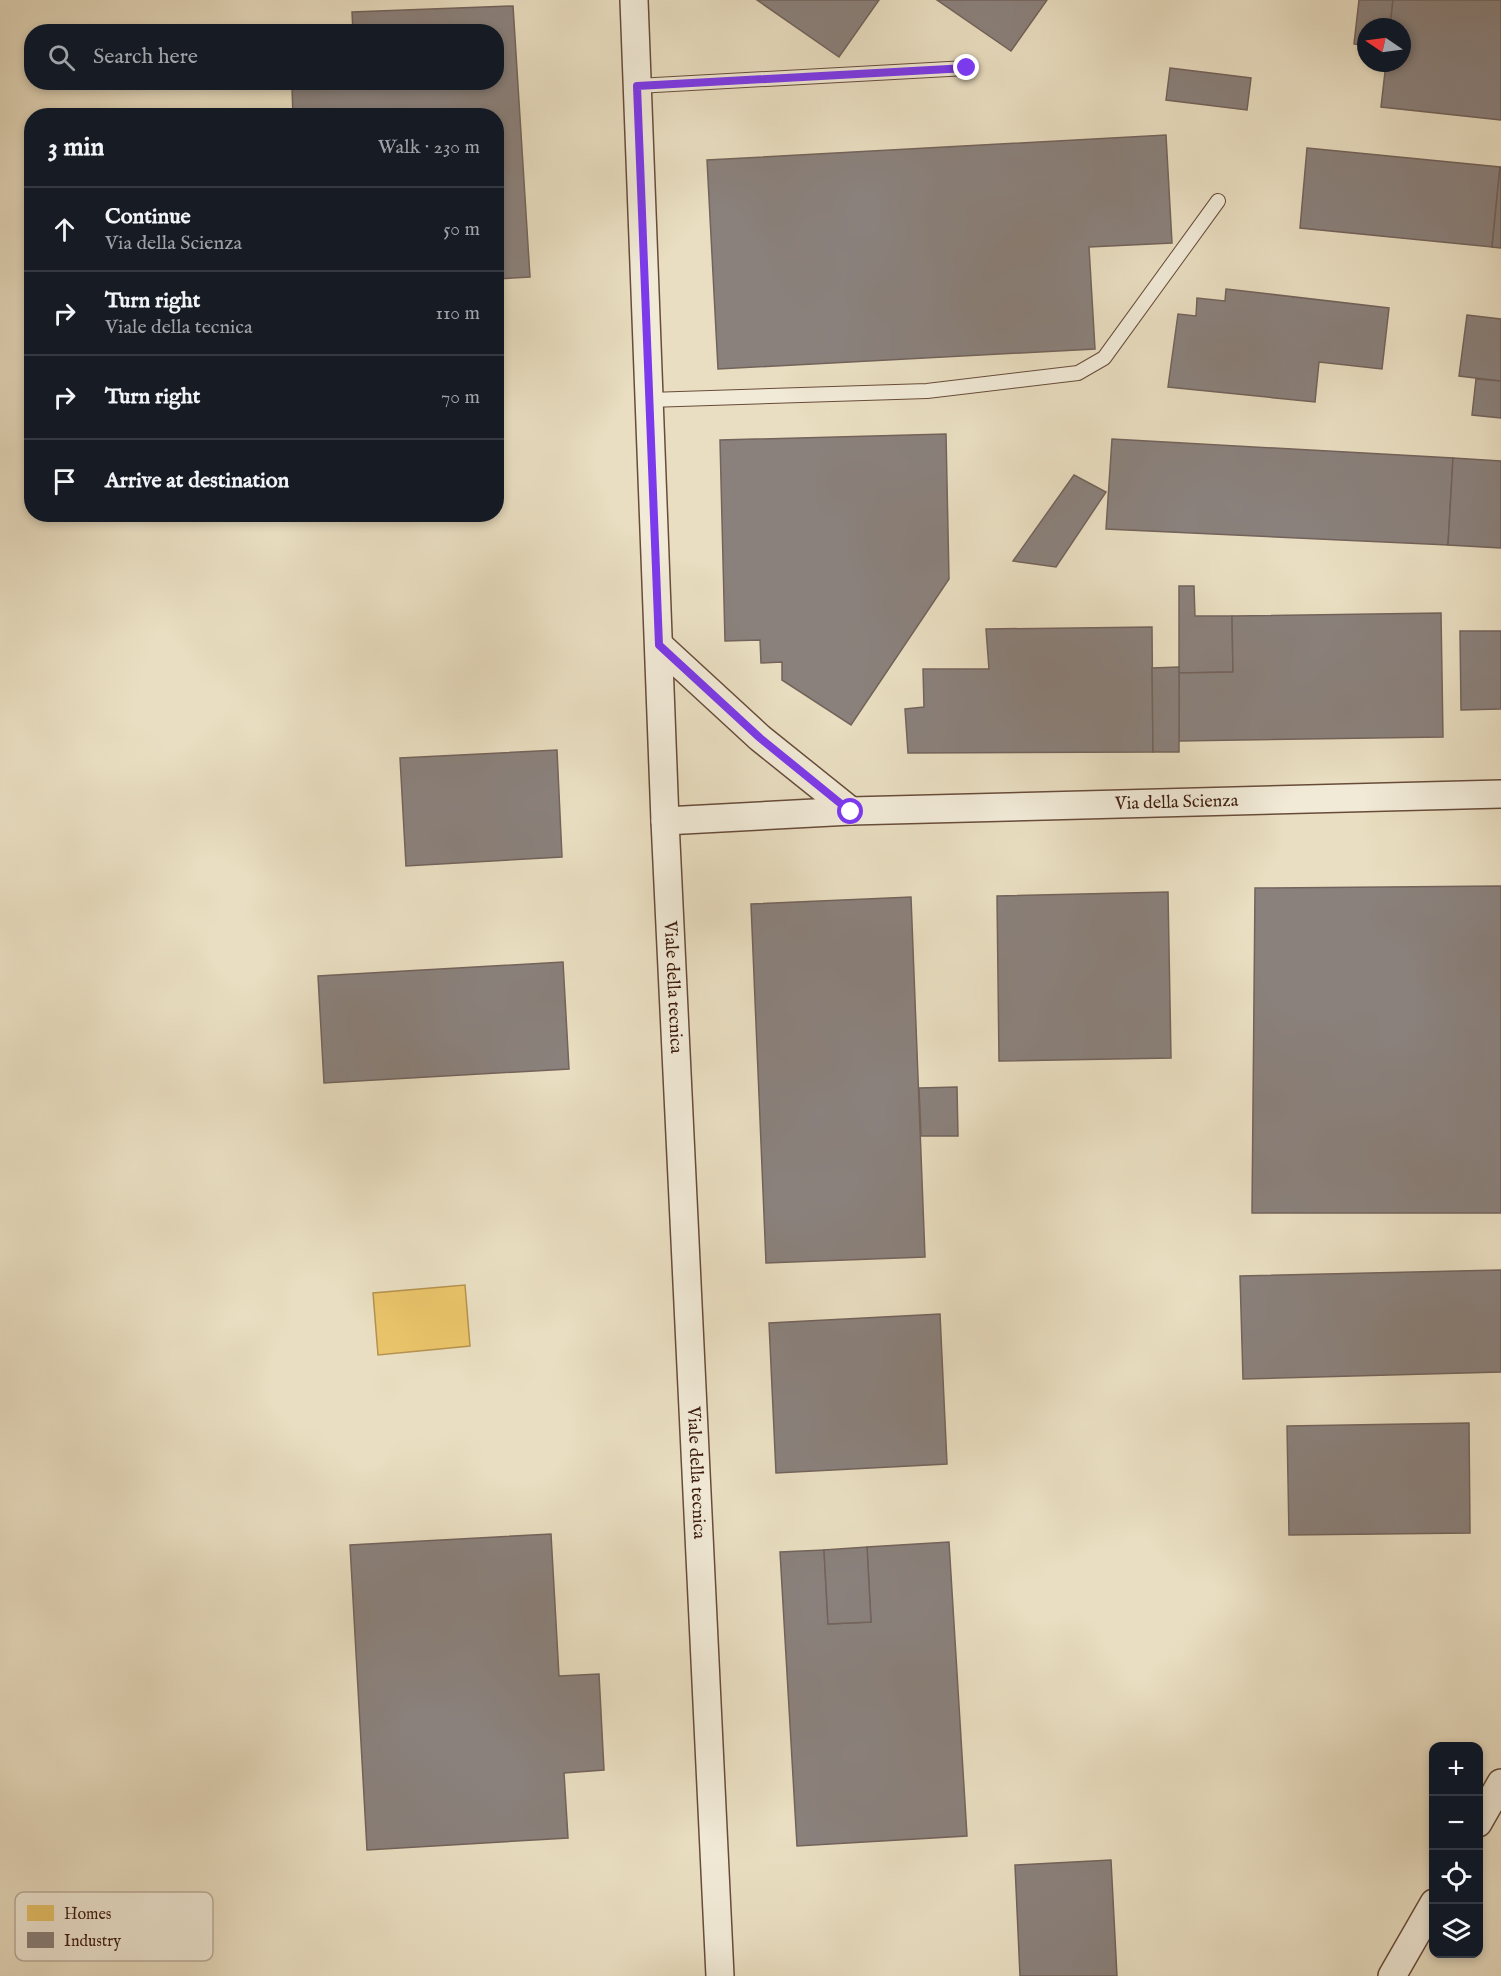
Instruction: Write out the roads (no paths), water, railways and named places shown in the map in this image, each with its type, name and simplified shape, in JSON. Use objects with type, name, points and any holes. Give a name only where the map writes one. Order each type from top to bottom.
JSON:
[{"type":"street","name":"Viale della tecnica","points":[[634,0],[665,821],[720,1976]]},
{"type":"street","points":[[659,645],[760,738],[851,812]]},
{"type":"street","name":"Via della Scienza","points":[[665,821],[851,812],[1501,794]]},
{"type":"street","points":[[1483,1816],[1501,1783]]},
{"type":"street","points":[[1392,1976],[1433,1904]]},
{"type":"lane","points":[[637,86],[967,68]]},
{"type":"lane","points":[[650,400],[927,391],[1078,373],[1104,358],[1218,201]]}]
